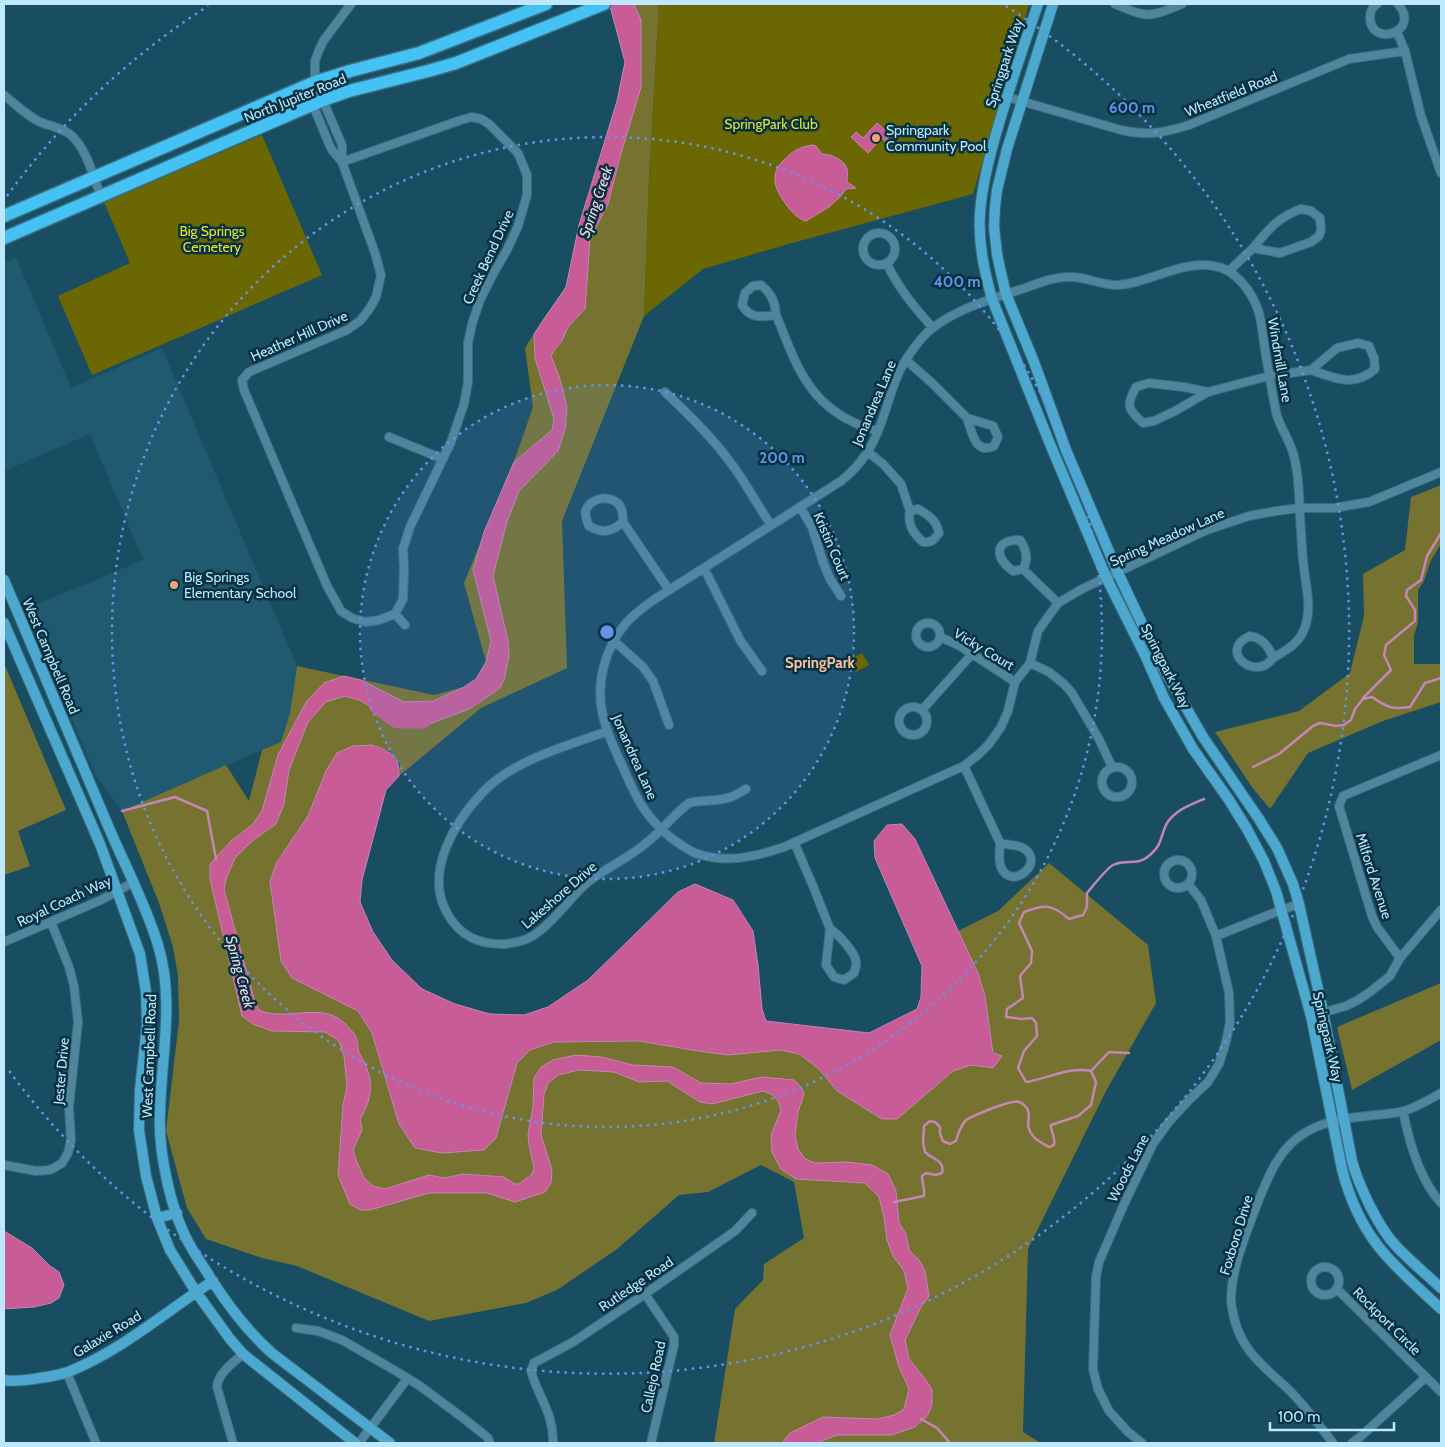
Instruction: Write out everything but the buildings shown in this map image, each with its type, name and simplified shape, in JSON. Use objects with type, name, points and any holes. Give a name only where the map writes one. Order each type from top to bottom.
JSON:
[{"type":"main road","name":"North Jupiter Road","points":[[4,216],[315,82],[419,53],[546,4]]},
{"type":"main road","name":"North Jupiter Road","points":[[4,238],[318,102],[349,90],[428,72],[456,63],[604,4]]},
{"type":"street","name":"Heather Hill Drive","points":[[342,162],[342,145],[312,94],[315,82],[315,61],[319,50],[349,4]]},
{"type":"street","name":"Springpark Way","points":[[1038,4],[1007,97],[987,170],[980,211],[982,257],[992,299],[1106,578],[1145,655],[1164,698],[1193,748],[1247,829],[1264,861],[1276,891],[1311,1016],[1346,1185],[1360,1216],[1379,1247],[1441,1309]]},
{"type":"street","name":"Springpark Way","points":[[1053,4],[1007,149],[997,190],[994,227],[997,254],[1006,294],[1034,362],[1066,450],[1118,572],[1162,666],[1216,758],[1240,788],[1259,818],[1277,848],[1293,884],[1324,1012],[1355,1171],[1378,1221],[1395,1245],[1441,1288]]},
{"type":"street","points":[[1115,4],[1142,15],[1157,14],[1182,4]]},
{"type":"street","points":[[1377,4],[1370,13],[1370,21],[1374,29],[1381,34],[1389,35],[1397,32],[1402,26],[1404,18],[1402,9],[1398,4]]},
{"type":"street","points":[[1397,32],[1405,51],[1421,116],[1441,173]]},
{"type":"street","name":"Wheatfield Road","points":[[1007,97],[1121,130],[1140,134],[1153,133],[1189,125],[1349,59],[1405,51]]},
{"type":"street","points":[[4,95],[36,120],[72,135],[80,145],[101,196]]},
{"type":"street","name":"Heather Hill Drive","points":[[318,102],[332,150],[342,162],[375,253],[381,275],[376,297],[360,321],[347,330],[249,372],[242,380],[244,390],[327,586],[341,611],[352,618],[366,622],[379,620],[394,614]]},
{"type":"street","name":"Creek Bend Drive","points":[[342,162],[472,117],[482,119],[489,124],[518,153],[527,175],[527,195],[518,226],[480,300],[472,324],[468,343],[468,382],[464,404],[452,442],[410,527],[403,549],[402,599],[394,614]]},
{"type":"street","points":[[992,299],[1050,280],[1071,277],[1114,285],[1134,282],[1198,265],[1214,266],[1229,271],[1253,248],[1271,226],[1290,213],[1302,209],[1311,211],[1320,218],[1321,230],[1319,236],[1310,242],[1280,253],[1253,248]]},
{"type":"street","points":[[875,233],[883,233],[895,243],[896,251],[893,259],[887,264],[880,266],[872,264],[866,259],[863,252],[864,244],[868,237],[875,233]]},
{"type":"street","points":[[887,264],[906,297],[933,328]]},
{"type":"street","name":"Windmill Lane","points":[[1229,271],[1240,281],[1252,297],[1259,313],[1278,418],[1292,450],[1296,467],[1304,570],[1308,591],[1305,627],[1293,646],[1262,667],[1246,666],[1240,661],[1237,654],[1238,646],[1242,639],[1250,636],[1257,637],[1270,649],[1273,658]]},
{"type":"street","points":[[776,316],[761,318],[751,316],[742,305],[745,293],[753,286],[761,286],[768,291],[773,298],[776,316],[800,370],[809,386],[824,402],[861,426],[878,431]]},
{"type":"street","name":"Jonandrea Lane","points":[[992,299],[952,316],[933,328],[921,339],[906,360],[868,452],[841,481],[644,606],[633,616],[619,632],[606,660],[600,688],[603,717],[608,731],[635,795],[652,821],[661,830],[679,844],[695,853],[721,859],[763,854],[964,766],[989,744],[1001,727],[1008,711],[1015,682],[1030,663],[1038,631],[1058,603],[1106,578]]},
{"type":"street","points":[[1208,392],[1149,383],[1136,387],[1129,399],[1130,408],[1143,423],[1175,411],[1208,392],[1269,376],[1311,370],[1333,377],[1353,380],[1368,375],[1374,369],[1374,358],[1369,346],[1358,343],[1337,348],[1311,370]]},
{"type":"street","points":[[906,360],[967,418],[974,439],[979,445],[983,448],[994,446],[998,437],[993,426],[967,418]]},
{"type":"street","points":[[665,392],[734,467],[771,525]]},
{"type":"street","points":[[389,437],[443,459]]},
{"type":"street","points":[[868,452],[883,464],[901,484],[910,511],[909,524],[918,538],[923,542],[935,540],[939,533],[937,525],[932,518],[918,509],[910,511]]},
{"type":"street","name":"Spring Meadow Lane","points":[[1106,578],[1207,530],[1249,516],[1299,508],[1334,508],[1369,502],[1441,472]]},
{"type":"street","points":[[623,522],[614,529],[596,530],[589,526],[585,516],[586,509],[599,499],[607,498],[614,500],[620,506],[623,522],[669,590]]},
{"type":"street","name":"Kristin Court","points":[[800,506],[812,527],[830,578],[841,596]]},
{"type":"street","points":[[704,568],[740,640],[762,671]]},
{"type":"street","points":[[1023,569],[1058,603]]},
{"type":"street","name":"West Campbell Road","points":[[4,580],[134,882],[158,946],[165,980],[167,1006],[160,1114],[161,1144],[176,1213],[190,1246],[223,1297],[256,1338],[273,1354],[390,1443]]},
{"type":"street","points":[[394,614],[405,625]]},
{"type":"street","name":"West Campbell Road","points":[[4,623],[100,844],[140,954],[146,992],[147,1026],[140,1090],[139,1130],[146,1176],[157,1218],[170,1250],[196,1292],[243,1354],[357,1443]]},
{"type":"street","name":"Vicky Court","points":[[940,637],[960,646],[1015,682]]},
{"type":"street","points":[[614,641],[637,660],[653,680],[670,726]]},
{"type":"street","points":[[20,659],[34,653]]},
{"type":"street","points":[[922,710],[972,654]]},
{"type":"street","points":[[1030,663],[1049,672],[1072,693],[1099,739],[1112,767]]},
{"type":"street","name":"Lakeshore Drive","points":[[608,731],[515,767],[491,784],[475,800],[460,820],[450,838],[442,860],[439,887],[441,900],[449,916],[465,934],[478,940],[498,944],[525,940],[541,929],[589,882],[639,849],[689,803],[698,800],[716,800],[730,797],[746,789]]},
{"type":"street","name":"Milford Avenue","points":[[1400,958],[1377,927],[1372,916],[1339,806],[1343,796],[1441,755]]},
{"type":"street","points":[[964,766],[1000,843],[1000,865],[1004,872],[1011,876],[1025,873],[1030,866],[1028,851],[1021,847],[1000,843]]},
{"type":"street","points":[[794,842],[830,929],[826,965],[834,976],[844,980],[854,973],[856,960],[850,950],[830,929]]},
{"type":"street","name":"Royal Coach Way","points":[[4,942],[100,900],[134,882]]},
{"type":"street","name":"Woods Lane","points":[[1142,1443],[1128,1432],[1109,1411],[1098,1389],[1093,1369],[1096,1277],[1099,1262],[1124,1202],[1153,1144],[1188,1100],[1208,1082],[1219,1064],[1226,1042],[1230,1022],[1229,993],[1216,936],[1201,900],[1188,884]]},
{"type":"street","points":[[1216,936],[1299,904]]},
{"type":"street","points":[[1311,1016],[1358,1000],[1390,976],[1400,958],[1441,910]]},
{"type":"street","name":"Jester Drive","points":[[4,1165],[36,1171],[49,1170],[62,1163],[68,1153],[71,1140],[69,1106],[78,1022],[74,986],[69,966],[51,922]]},
{"type":"street","name":"Foxboro Drive","points":[[1333,1443],[1310,1413],[1289,1390],[1257,1361],[1243,1344],[1235,1322],[1231,1300],[1237,1263],[1265,1185],[1277,1161],[1297,1138],[1315,1127],[1333,1122],[1403,1111],[1427,1102],[1441,1093]]},
{"type":"street","points":[[1403,1111],[1415,1157],[1428,1185],[1440,1201]]},
{"type":"street","points":[[157,1218],[176,1213]]},
{"type":"street","name":"Rutledge Road","points":[[553,1443],[549,1413],[531,1371],[534,1363],[573,1342],[645,1294],[735,1231],[752,1213]]},
{"type":"street","name":"Galaxie Road","points":[[4,1380],[25,1380],[67,1373],[101,1357],[213,1281]]},
{"type":"street","name":"Rockport Circle","points":[[1337,1289],[1441,1392]]},
{"type":"street","name":"Callejo Road","points":[[645,1294],[674,1337],[674,1345],[651,1443]]},
{"type":"street","points":[[296,1328],[318,1331],[342,1340],[407,1378],[470,1423],[488,1438],[490,1443]]},
{"type":"street","points":[[233,1443],[217,1387],[225,1371],[243,1354]]},
{"type":"street","points":[[67,1373],[96,1443]]},
{"type":"street","points":[[357,1443],[407,1378]]},
{"type":"street","points":[[1352,1443],[1425,1378]]},
{"type":"shaded area","points":[[624,4],[659,4],[649,179],[644,316],[562,521],[567,668],[481,708],[399,776],[400,764],[390,751],[372,745],[353,746],[326,771],[308,816],[277,862],[292,978],[358,1011],[372,1033],[399,1124],[496,1138],[517,1063],[530,1050],[554,1042],[639,1041],[698,1051],[780,1050],[800,1054],[819,1069],[837,1091],[897,1119],[953,1071],[971,1065],[993,1068],[1001,1056],[993,1053],[985,996],[978,973],[958,931],[998,911],[1049,863],[1148,945],[1156,1003],[1106,1091],[1028,1249],[1023,1432],[1041,1443],[714,1443],[735,1309],[763,1280],[764,1264],[804,1238],[794,1182],[761,1165],[708,1192],[679,1195],[617,1249],[557,1290],[526,1303],[429,1321],[297,1266],[262,1258],[206,1239],[187,1208],[166,1131],[179,1021],[178,976],[173,947],[159,903],[122,811],[226,765],[249,801],[262,750],[281,742],[290,713],[297,666],[434,695],[464,687],[476,679],[486,662],[464,583],[517,453],[533,407],[525,348],[566,287],[579,225],[617,101],[625,62],[611,10]]},
{"type":"shaded area","name":"Big Springs Elementary School","points":[[16,257],[71,388],[162,348],[297,666],[290,713],[281,742],[122,811],[96,776],[26,609],[143,560],[90,434],[4,471],[4,263]]},
{"type":"shaded area","points":[[1441,485],[1441,544],[1431,560],[1424,581],[1418,590],[1418,623],[1414,635],[1414,664],[1441,664],[1441,702],[1383,721],[1308,753],[1270,809],[1252,787],[1215,732],[1299,711],[1350,673],[1364,616],[1363,574],[1405,550],[1411,497]]},
{"type":"shaded area","points":[[4,663],[66,810],[18,831],[30,866],[4,875]]},
{"type":"shaded area","points":[[1441,983],[1441,1040],[1352,1090],[1337,1027]]},
{"type":"green space","name":"SpringPark Club","points":[[659,4],[1029,4],[973,194],[703,269],[644,316],[649,179]]},
{"type":"green space","name":"Big Springs Cemetery","points":[[262,135],[322,275],[92,375],[58,296],[130,263],[104,202]]},
{"type":"green space","points":[[862,653],[869,665],[856,672],[849,660]]},
{"type":"water","points":[[608,4],[634,4],[641,20],[641,87],[608,204],[590,239],[585,309],[568,327],[562,341],[551,356],[560,379],[567,407],[565,429],[558,451],[519,491],[507,522],[493,576],[508,641],[509,656],[504,680],[499,689],[469,709],[432,723],[411,724],[384,714],[359,700],[345,696],[326,702],[308,722],[289,770],[284,804],[276,824],[252,841],[235,858],[226,879],[224,890],[259,1010],[282,1014],[329,1014],[340,1019],[355,1036],[359,1054],[369,1074],[370,1096],[360,1119],[362,1130],[353,1150],[364,1178],[373,1186],[385,1189],[429,1175],[444,1178],[463,1174],[504,1177],[515,1184],[519,1184],[532,1174],[534,1168],[528,1135],[533,1107],[534,1078],[541,1067],[553,1060],[576,1055],[601,1057],[633,1065],[673,1067],[701,1083],[731,1084],[762,1077],[794,1080],[802,1088],[804,1094],[798,1112],[795,1135],[798,1149],[805,1159],[815,1163],[847,1162],[872,1165],[888,1174],[896,1191],[899,1223],[906,1234],[909,1250],[919,1260],[925,1271],[929,1296],[921,1307],[905,1340],[909,1359],[932,1390],[932,1404],[928,1415],[915,1427],[892,1435],[837,1435],[817,1443],[782,1443],[790,1433],[823,1417],[878,1419],[894,1415],[904,1409],[909,1389],[899,1367],[890,1335],[908,1288],[904,1271],[893,1256],[887,1240],[879,1197],[865,1183],[796,1179],[781,1169],[772,1152],[771,1135],[781,1110],[779,1103],[773,1095],[763,1091],[712,1104],[700,1102],[667,1081],[639,1082],[614,1072],[579,1070],[558,1075],[548,1083],[544,1094],[541,1135],[552,1170],[551,1183],[545,1192],[515,1202],[487,1193],[429,1193],[370,1210],[360,1210],[350,1204],[338,1175],[343,1105],[347,1087],[344,1056],[339,1041],[325,1032],[272,1031],[253,1024],[242,1016],[210,879],[210,864],[231,841],[253,824],[262,811],[278,755],[306,702],[324,683],[344,676],[361,680],[404,702],[433,701],[464,687],[476,679],[486,662],[491,641],[473,570],[484,532],[514,462],[552,430],[554,419],[535,358],[534,334],[566,287],[579,225],[617,101],[625,62]]},
{"type":"water","name":"Springpark Community Pool","points":[[877,123],[891,135],[885,141],[882,138],[868,153],[851,137],[856,132],[863,138]]},
{"type":"water","points":[[812,145],[816,146],[822,154],[841,160],[846,166],[847,182],[856,188],[846,189],[829,207],[806,221],[796,215],[784,201],[777,189],[775,177],[779,165],[791,153]]},
{"type":"water","points":[[372,745],[384,749],[393,755],[398,763],[399,776],[386,790],[362,880],[360,902],[373,932],[392,960],[422,989],[455,1004],[490,1014],[524,1015],[548,1007],[588,980],[678,892],[695,884],[733,900],[753,931],[762,1009],[766,1021],[869,1033],[917,1009],[921,997],[922,966],[875,858],[874,841],[887,825],[902,824],[915,839],[978,973],[985,996],[993,1053],[1002,1056],[993,1068],[971,1065],[953,1071],[897,1119],[882,1119],[837,1091],[819,1069],[799,1054],[780,1050],[728,1055],[639,1041],[554,1042],[530,1050],[517,1063],[496,1138],[484,1150],[442,1153],[415,1148],[399,1124],[372,1033],[358,1011],[292,978],[281,961],[270,881],[277,862],[308,816],[326,771],[337,753],[353,746]]},
{"type":"water","points":[[4,1231],[32,1248],[59,1272],[64,1285],[59,1298],[51,1303],[34,1307],[4,1309]]},
{"type":"waterway","points":[[1363,698],[1391,670],[1384,655],[1386,645],[1415,621],[1415,610],[1406,596],[1407,590],[1421,580],[1427,556],[1441,533]]},
{"type":"waterway","points":[[1253,767],[1279,754],[1313,726],[1320,723],[1336,726],[1344,725],[1351,720],[1355,709],[1363,699],[1372,697],[1394,708],[1410,707],[1425,683],[1441,678]]},
{"type":"waterway","name":"Spring Creek","points":[[376,706],[397,721],[423,721]]},
{"type":"waterway","points":[[122,811],[175,797],[207,811],[216,859]]},
{"type":"waterway","points":[[894,1202],[924,1196],[922,1176],[926,1173],[936,1175],[942,1173],[942,1165],[925,1152],[923,1143],[924,1126],[930,1121],[935,1122],[940,1127],[943,1141],[950,1144],[956,1141],[961,1127],[966,1120],[982,1112],[1019,1102],[1027,1108],[1030,1132],[1036,1139],[1049,1147],[1054,1145],[1051,1125],[1078,1116],[1091,1105],[1096,1082],[1091,1071],[1066,1071],[1026,1082],[1018,1068],[1024,1051],[1037,1036],[1036,1023],[1032,1018],[1006,1017],[1007,1009],[1023,998],[1020,976],[1031,963],[1032,951],[1019,923],[1024,912],[1043,907],[1058,910],[1069,919],[1083,915],[1087,907],[1087,893],[1107,870],[1118,863],[1136,862],[1145,859],[1157,848],[1169,820],[1182,809],[1204,799]]},
{"type":"waterway","points":[[1091,1071],[1109,1052],[1129,1053]]},
{"type":"waterway","points":[[921,1419],[937,1428],[950,1443]]},
{"type":"place","name":"Springpark Community Pool","points":[[876,138]]},
{"type":"place","name":"Big Springs Elementary School","points":[[174,585]]},
{"type":"district","name":"SpringPark","points":[[820,663]]}]
